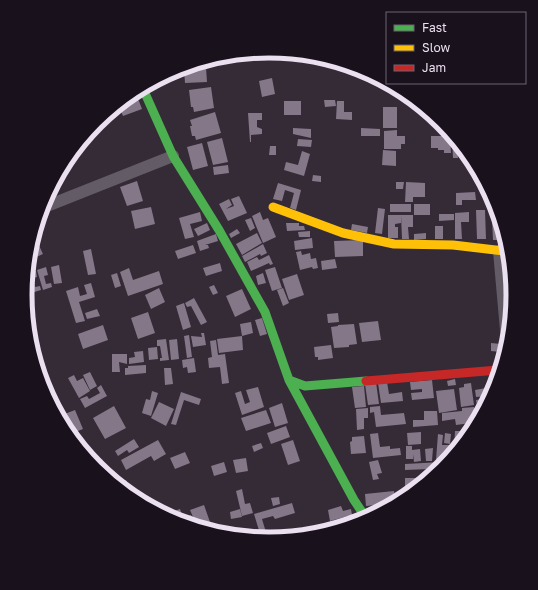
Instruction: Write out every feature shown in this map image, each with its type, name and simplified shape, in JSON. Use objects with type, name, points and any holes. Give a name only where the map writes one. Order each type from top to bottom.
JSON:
[{"type":"street","points":[[145,93],[173,156],[219,230],[265,312],[289,380],[354,500],[363,513]]},
{"type":"street","points":[[50,205],[173,156]]},
{"type":"street","points":[[273,207],[343,233],[394,244],[453,245],[501,251]]},
{"type":"street","points":[[502,255],[505,311]]},
{"type":"street","points":[[289,380],[305,386],[493,370]]},
{"type":"building","points":[[206,67],[207,82],[185,83],[184,74]]},
{"type":"building","points":[[272,78],[275,94],[262,97],[259,81]]},
{"type":"building","points":[[211,87],[214,108],[194,112],[193,107],[191,107],[189,90]]},
{"type":"building","points":[[138,98],[142,109],[123,116],[121,111]]},
{"type":"building","points":[[324,100],[335,100],[336,106],[325,107]]},
{"type":"building","points":[[284,101],[301,101],[301,115],[284,115]]},
{"type":"building","points":[[337,101],[344,101],[344,112],[352,112],[352,120],[336,119]]},
{"type":"building","points":[[383,107],[397,107],[397,128],[383,128]]},
{"type":"building","points":[[215,112],[221,133],[196,140],[195,136],[192,136],[190,126],[192,126],[190,120]]},
{"type":"building","points":[[248,113],[262,113],[262,120],[257,120],[257,127],[262,129],[262,134],[251,135],[251,142],[250,142]]},
{"type":"building","points":[[293,128],[311,129],[311,138],[293,134]]},
{"type":"building","points":[[361,128],[380,129],[380,136],[361,136]]},
{"type":"building","points":[[397,130],[397,136],[405,136],[405,144],[401,144],[401,149],[384,149],[384,131]]},
{"type":"building","points":[[431,136],[444,136],[450,143],[451,153],[444,153],[444,150],[438,150],[438,148],[431,148]]},
{"type":"building","points":[[222,138],[228,162],[213,165],[207,142]]},
{"type":"building","points":[[298,139],[312,140],[311,147],[297,146]]},
{"type":"building","points":[[202,143],[208,166],[193,170],[187,147]]},
{"type":"building","points":[[452,145],[457,152],[458,158],[453,158]]},
{"type":"building","points":[[270,146],[276,146],[276,155],[269,155]]},
{"type":"building","points":[[383,150],[396,151],[396,166],[382,165]]},
{"type":"building","points":[[302,151],[310,154],[304,176],[284,170],[286,162],[298,165]]},
{"type":"building","points":[[228,165],[229,173],[214,175],[213,167]]},
{"type":"building","points":[[313,175],[321,176],[321,182],[312,181]]},
{"type":"building","points":[[137,181],[143,201],[127,206],[120,187]]},
{"type":"building","points":[[396,182],[404,182],[403,189],[396,189]]},
{"type":"building","points":[[406,182],[425,183],[425,197],[413,197],[413,202],[405,202]]},
{"type":"building","points":[[278,183],[301,190],[296,210],[290,208],[294,193],[285,190],[282,201],[273,199]]},
{"type":"building","points":[[475,192],[476,200],[462,200],[462,205],[456,205],[456,193]]},
{"type":"building","points":[[239,196],[247,213],[228,221],[219,204],[229,199],[232,205],[226,209],[234,206],[231,199]]},
{"type":"building","points":[[390,204],[411,204],[411,212],[390,212]]},
{"type":"building","points":[[414,204],[430,204],[430,215],[414,215]]},
{"type":"building","points":[[151,207],[155,224],[135,229],[131,211]]},
{"type":"building","points":[[378,208],[385,209],[382,234],[375,233]]},
{"type":"building","points":[[476,210],[485,210],[486,239],[477,239]]},
{"type":"building","points":[[200,212],[202,221],[190,224],[194,237],[185,239],[179,218]]},
{"type":"building","points":[[260,212],[263,220],[268,218],[276,237],[263,243],[252,216]]},
{"type":"building","points":[[469,212],[469,222],[461,222],[462,239],[455,239],[455,213]]},
{"type":"building","points":[[439,214],[454,214],[454,220],[439,221]]},
{"type":"building","points":[[388,215],[401,215],[401,223],[395,224],[395,227],[398,227],[398,238],[388,238]]},
{"type":"building","points":[[401,215],[413,215],[413,227],[408,227],[409,239],[402,239]]},
{"type":"building","points":[[492,216],[499,240],[493,240]]},
{"type":"building","points":[[251,218],[255,228],[250,231],[245,220]]},
{"type":"building","points":[[207,223],[210,230],[198,236],[194,229]]},
{"type":"building","points":[[286,223],[299,223],[299,226],[304,226],[305,230],[287,231]]},
{"type":"building","points":[[352,224],[368,227],[367,233],[351,230]]},
{"type":"building","points":[[435,226],[443,226],[443,239],[435,239]]},
{"type":"building","points":[[237,229],[240,233],[231,238],[229,234]]},
{"type":"building","points":[[310,231],[310,237],[299,237],[298,232]]},
{"type":"building","points":[[257,233],[262,243],[242,255],[236,244]]},
{"type":"building","points":[[426,233],[426,239],[414,240],[414,234]]},
{"type":"building","points":[[216,234],[218,241],[205,245],[208,245],[209,248],[200,251],[197,241]]},
{"type":"building","points":[[312,238],[313,248],[295,250],[294,241]]},
{"type":"building","points":[[363,240],[363,256],[335,257],[334,241]]},
{"type":"building","points":[[38,244],[43,254],[35,258]]},
{"type":"building","points":[[263,244],[267,253],[261,256],[260,254],[245,262],[242,256]]},
{"type":"building","points":[[193,245],[196,253],[178,259],[175,251]]},
{"type":"building","points":[[91,249],[96,274],[88,275],[83,251]]},
{"type":"building","points":[[301,251],[302,255],[310,253],[311,259],[316,258],[318,268],[313,269],[312,267],[300,270],[296,252]]},
{"type":"building","points":[[269,255],[273,264],[270,265],[269,263],[251,271],[247,262],[257,257],[259,260]]},
{"type":"building","points":[[335,259],[337,268],[322,270],[321,261]]},
{"type":"building","points":[[220,263],[222,271],[206,276],[203,268]]},
{"type":"building","points":[[59,265],[62,283],[54,284],[51,267]]},
{"type":"building","points":[[46,267],[48,275],[44,276],[46,284],[51,283],[52,287],[43,290],[37,270]]},
{"type":"building","points":[[275,267],[282,288],[272,291],[265,270]]},
{"type":"building","points":[[129,268],[133,280],[159,271],[163,284],[128,296],[120,272]]},
{"type":"building","points":[[34,271],[36,271],[37,277],[33,278]]},
{"type":"building","points":[[117,273],[121,286],[115,288],[111,275]]},
{"type":"building","points":[[263,273],[266,283],[258,285],[256,276]]},
{"type":"building","points":[[297,274],[304,295],[289,300],[282,279]]},
{"type":"building","points":[[33,278],[35,287],[40,286],[41,290],[32,293]]},
{"type":"building","points":[[91,283],[95,297],[79,302],[85,321],[76,323],[66,291],[78,287],[80,296],[87,294],[84,285]]},
{"type":"building","points":[[214,285],[218,293],[213,295],[209,287]]},
{"type":"building","points":[[159,288],[165,302],[151,309],[145,295]]},
{"type":"building","points":[[283,288],[289,303],[283,306],[277,290]]},
{"type":"building","points":[[242,289],[251,309],[235,317],[226,296]]},
{"type":"building","points":[[194,298],[207,322],[201,325],[191,306],[187,307],[185,303]]},
{"type":"building","points":[[184,303],[191,327],[183,330],[176,306]]},
{"type":"building","points":[[97,309],[100,316],[87,319],[85,313]]},
{"type":"building","points":[[148,312],[155,333],[138,339],[131,318]]},
{"type":"building","points":[[338,313],[339,322],[328,323],[327,314]]},
{"type":"building","points":[[262,318],[267,334],[260,336],[255,320]]},
{"type":"building","points":[[378,321],[381,340],[362,342],[359,323]]},
{"type":"building","points":[[251,322],[253,333],[242,336],[240,324]]},
{"type":"building","points":[[354,324],[357,344],[349,345],[349,347],[334,348],[331,327]]},
{"type":"building","points":[[103,325],[108,340],[83,349],[78,334]]},
{"type":"building","points":[[201,333],[204,333],[206,345],[193,347],[191,336],[202,337]]},
{"type":"building","points":[[189,335],[192,357],[187,358],[184,336]]},
{"type":"building","points":[[242,336],[243,350],[219,353],[217,339]]},
{"type":"building","points":[[166,339],[169,360],[160,361],[160,358],[162,358],[160,346],[157,346],[157,340]]},
{"type":"building","points":[[177,339],[179,359],[171,360],[169,340]]},
{"type":"building","points":[[216,340],[218,355],[225,354],[229,383],[222,384],[220,367],[209,368],[208,358],[212,357],[210,341]]},
{"type":"building","points":[[491,343],[500,344],[499,352],[491,351]]},
{"type":"building","points":[[331,345],[333,358],[318,360],[318,357],[315,357],[314,347]]},
{"type":"building","points":[[157,347],[158,359],[149,360],[148,348]]},
{"type":"building","points":[[143,351],[144,362],[129,364],[129,358],[135,357],[134,352]]},
{"type":"building","points":[[112,354],[127,354],[127,364],[119,362],[120,372],[112,372]]},
{"type":"building","points":[[194,358],[196,372],[188,373],[187,367],[183,368],[182,360]]},
{"type":"building","points":[[146,365],[146,373],[125,375],[125,368],[128,368],[128,366]]},
{"type":"building","points":[[164,368],[171,368],[173,384],[165,385]]},
{"type":"building","points":[[90,372],[97,386],[90,390],[83,375]]},
{"type":"building","points":[[74,375],[77,381],[83,378],[90,391],[79,398],[68,378]]},
{"type":"building","points":[[455,379],[456,385],[448,386],[447,381]]},
{"type":"building","points":[[432,380],[434,398],[412,400],[411,393],[422,392],[422,389],[411,390],[410,382]]},
{"type":"building","points":[[376,382],[379,404],[368,405],[365,384]]},
{"type":"building","points":[[387,382],[389,394],[402,392],[403,401],[381,403],[378,383]]},
{"type":"building","points":[[471,383],[474,405],[461,407],[459,388],[464,387],[464,384]]},
{"type":"building","points":[[101,385],[107,396],[85,408],[80,399],[87,396],[89,399],[100,393],[97,388]]},
{"type":"building","points":[[364,386],[366,407],[355,408],[352,387]]},
{"type":"building","points":[[258,387],[264,407],[242,415],[235,393],[241,391],[245,404],[250,402],[246,390]]},
{"type":"building","points":[[486,388],[486,390],[484,396],[476,397],[475,390]]},
{"type":"building","points":[[454,389],[457,410],[439,413],[436,391]]},
{"type":"building","points":[[152,391],[158,393],[151,416],[142,413],[146,399],[150,400]]},
{"type":"building","points":[[181,392],[201,399],[199,405],[184,400],[176,425],[171,424]]},
{"type":"building","points":[[482,399],[478,407],[477,407],[476,400]]},
{"type":"building","points":[[159,402],[174,409],[166,426],[151,418]]},
{"type":"building","points":[[282,403],[288,423],[275,427],[269,408]]},
{"type":"building","points":[[114,406],[126,428],[105,439],[93,418]]},
{"type":"building","points":[[380,406],[381,415],[404,413],[406,424],[376,427],[374,412],[370,413],[370,407]]},
{"type":"building","points":[[474,407],[475,412],[468,423],[456,425],[455,419],[442,421],[442,413],[462,411],[462,408]]},
{"type":"building","points":[[368,408],[368,418],[364,418],[364,429],[357,430],[356,409]]},
{"type":"building","points":[[75,410],[83,429],[76,432],[65,414]]},
{"type":"building","points":[[266,410],[271,423],[246,431],[241,418]]},
{"type":"building","points":[[424,411],[437,411],[438,425],[413,427],[413,420],[424,420]]},
{"type":"building","points":[[286,426],[290,437],[271,444],[267,433]]},
{"type":"building","points":[[455,431],[463,431],[457,439],[454,442]]},
{"type":"building","points":[[421,432],[421,444],[408,445],[407,433]]},
{"type":"building","points":[[378,433],[380,447],[390,446],[390,449],[400,448],[401,455],[373,458],[370,434]]},
{"type":"building","points":[[445,433],[451,434],[450,444],[444,443]]},
{"type":"building","points":[[438,434],[443,435],[442,445],[450,445],[450,447],[440,460],[436,460]]},
{"type":"building","points":[[364,436],[366,453],[351,454],[350,442],[352,441],[352,437]]},
{"type":"building","points":[[134,439],[139,447],[129,453],[127,450],[118,456],[115,451]]},
{"type":"building","points":[[158,440],[166,454],[154,461],[151,456],[126,470],[121,460]]},
{"type":"building","points":[[293,440],[300,461],[288,465],[281,444]]},
{"type":"building","points":[[261,443],[263,448],[254,452],[252,446]]},
{"type":"building","points":[[406,446],[412,446],[412,450],[420,449],[421,461],[414,462],[413,454],[413,459],[406,459]]},
{"type":"building","points":[[433,448],[432,461],[426,461],[425,449]]},
{"type":"building","points":[[185,452],[190,463],[175,469],[170,458]]},
{"type":"building","points":[[246,458],[248,471],[236,473],[233,460]]},
{"type":"building","points":[[102,459],[106,467],[101,463],[99,460]]},
{"type":"building","points":[[378,460],[382,473],[377,474],[379,479],[373,480],[369,462]]},
{"type":"building","points":[[224,462],[227,472],[214,476],[211,466]]},
{"type":"building","points":[[438,462],[429,470],[405,470],[405,464]]},
{"type":"building","points":[[405,478],[419,478],[413,483],[405,489]]},
{"type":"building","points":[[242,489],[245,504],[250,503],[253,513],[242,516],[236,491]]},
{"type":"building","points":[[394,491],[395,496],[379,505],[366,506],[365,494]]},
{"type":"building","points":[[279,497],[280,504],[273,506],[271,498]]},
{"type":"building","points":[[292,503],[295,513],[275,519],[273,516],[262,519],[266,532],[259,531],[254,514]]},
{"type":"building","points":[[204,505],[210,522],[206,523],[194,519],[190,510]]},
{"type":"building","points":[[341,506],[343,511],[351,509],[352,515],[330,521],[328,510]]},
{"type":"building","points":[[180,509],[182,515],[178,514],[172,512]]},
{"type":"building","points":[[240,509],[242,517],[231,519],[230,512]]},
{"type":"building","points":[[191,515],[193,519],[186,517]]},
{"type":"traffic: fast","points":[[145,93],[173,156],[219,230],[265,312],[289,380],[305,386],[366,381]]},
{"type":"traffic: fast","points":[[289,380],[354,500],[363,513]]},
{"type":"traffic: slow","points":[[273,207],[343,233],[394,244],[453,245],[501,251]]},
{"type":"traffic: jam","points":[[366,381],[493,370]]}]
